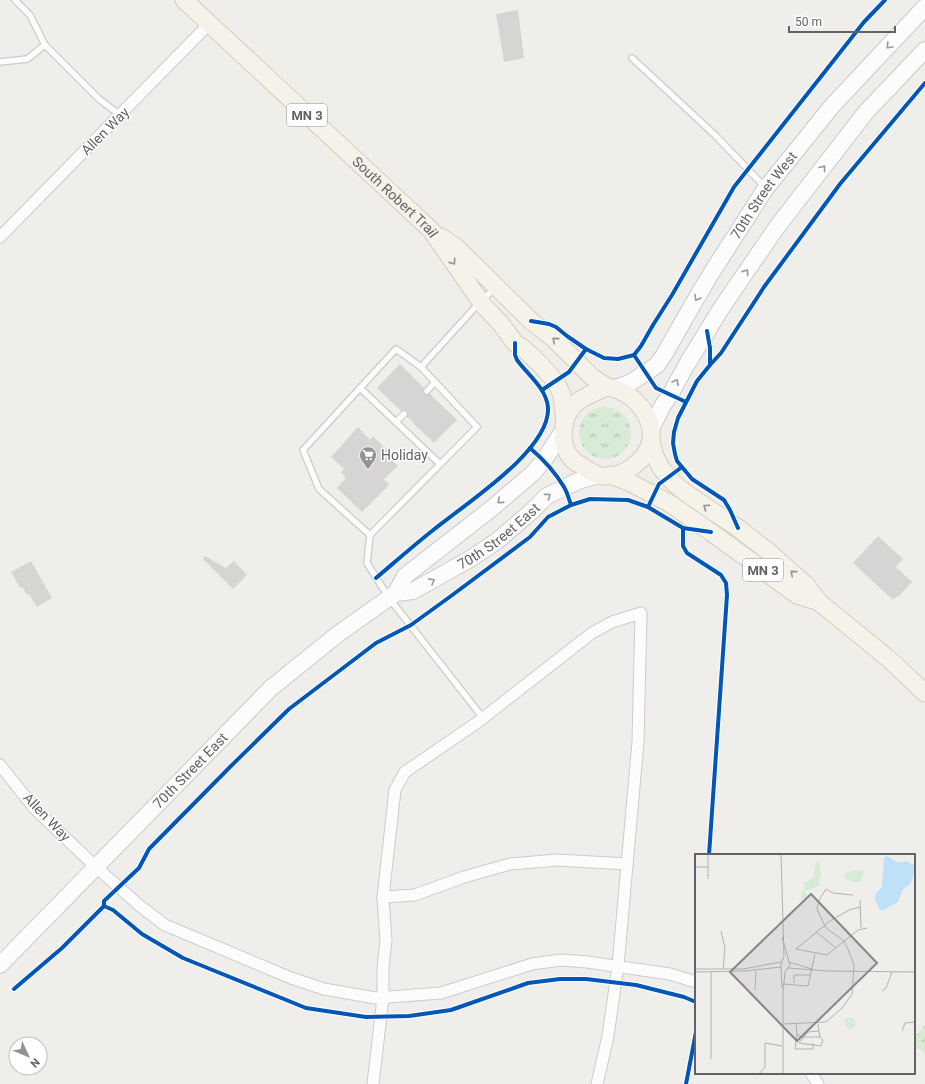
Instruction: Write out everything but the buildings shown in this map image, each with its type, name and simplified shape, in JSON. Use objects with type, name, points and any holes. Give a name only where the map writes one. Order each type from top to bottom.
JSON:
[{"type":"main road","name":"South Robert Trail","points":[[184,0],[431,230],[480,302],[501,324],[515,343],[540,364],[556,382],[562,395],[564,427]]},
{"type":"main road","name":"70th Street West","points":[[611,387],[630,383],[657,366],[683,324],[712,272],[766,188],[832,106],[925,7]]},
{"type":"main road","name":"70th Street West","points":[[651,435],[663,405],[683,371],[722,307],[777,227],[866,112],[925,50]]},
{"type":"main road","points":[[431,230],[457,248],[531,321],[553,338],[592,377],[611,387],[634,400],[646,414],[651,435],[644,456],[630,470],[604,475],[583,467],[572,460],[566,448],[564,427],[570,410],[579,401],[611,387]]},
{"type":"main road","name":"70th Street East","points":[[0,965],[271,688],[338,634],[393,595],[405,576],[533,473],[544,460],[564,427]]},
{"type":"main road","name":"MN 3","points":[[651,435],[655,456],[661,468],[673,482],[682,490],[738,528],[770,553],[806,585],[819,602],[890,660],[925,693]]},
{"type":"main road","name":"MN 3","points":[[604,475],[647,491],[669,503],[797,595],[819,602]]},
{"type":"main road","name":"70th Street East","points":[[393,595],[413,592],[470,559],[497,541],[547,496],[578,481],[604,475]]},
{"type":"street","name":"Allen Way","points":[[0,237],[209,24]]},
{"type":"street","points":[[373,1084],[384,998],[383,968],[386,941],[383,897],[395,790],[405,772],[483,718],[592,633],[612,622],[641,613],[638,742],[618,966],[608,1036],[597,1084]]},
{"type":"street","name":"Allen Way","points":[[0,765],[35,809],[96,867],[140,906],[165,924],[291,978],[324,989],[376,998],[441,993],[532,964],[561,960],[587,962],[670,974],[695,982]]},
{"type":"street","points":[[383,897],[415,895],[464,877],[510,864],[557,860],[627,864]]},
{"type":"street","points":[[812,1074],[818,1084]]},
{"type":"lane","points":[[15,0],[30,15],[45,45],[98,99],[120,115]]},
{"type":"lane","points":[[0,62],[27,59],[45,45]]},
{"type":"lane","points":[[632,58],[715,135],[766,188]]},
{"type":"lane","points":[[421,367],[480,302],[496,287]]},
{"type":"lane","points":[[370,535],[319,489],[303,450],[396,349],[421,367],[477,427],[370,535],[367,563],[393,595],[483,718]]},
{"type":"lane","points":[[427,391],[435,382]]},
{"type":"lane","points":[[360,388],[440,464]]},
{"type":"lane","points":[[396,422],[404,414]]},
{"type":"green space","points":[[600,407],[610,407],[619,411],[627,419],[631,428],[631,438],[627,447],[619,455],[610,459],[600,459],[591,455],[583,447],[579,438],[579,428],[583,419],[591,411]]},
{"type":"green space","points":[[925,1025],[925,1052],[915,1046],[915,1036]]},
{"type":"cycle path","points":[[531,321],[549,324],[556,327],[586,349],[604,358],[618,359],[634,355],[672,295],[734,187],[864,22],[885,0]]},
{"type":"cycle path","points":[[710,365],[721,353],[764,287],[840,184],[925,83]]},
{"type":"cycle path","points":[[707,331],[710,348],[710,365],[697,381],[678,418],[673,443],[677,461],[692,479],[724,500],[738,528]]},
{"type":"cycle path","points":[[376,578],[502,476],[535,442],[545,425],[548,408],[547,401],[541,388],[517,360],[515,355],[515,343]]},
{"type":"cycle path","points":[[542,390],[569,372],[586,349]]},
{"type":"cycle path","points":[[634,355],[656,388],[686,402]]},
{"type":"cycle path","points":[[530,448],[557,476],[565,489],[571,505]]},
{"type":"cycle path","points":[[648,507],[659,484],[682,467]]},
{"type":"cycle path","points":[[14,989],[62,948],[104,906],[104,901],[139,868],[149,849],[289,709],[376,643],[411,625],[451,596],[530,537],[548,517],[571,505],[590,499],[628,500],[648,507],[683,528],[711,532]]},
{"type":"cycle path","points":[[683,528],[683,546],[687,553],[721,575],[726,583],[727,595],[709,854]]},
{"type":"cycle path","points":[[104,906],[113,910],[142,934],[183,958],[306,1008],[366,1017],[409,1016],[451,1010],[528,983],[560,979],[586,979],[636,985],[684,997],[695,1002]]},
{"type":"cycle path","points":[[686,1084],[695,1037]]},
{"type":"place","name":"Holiday","points":[[368,470]]}]
